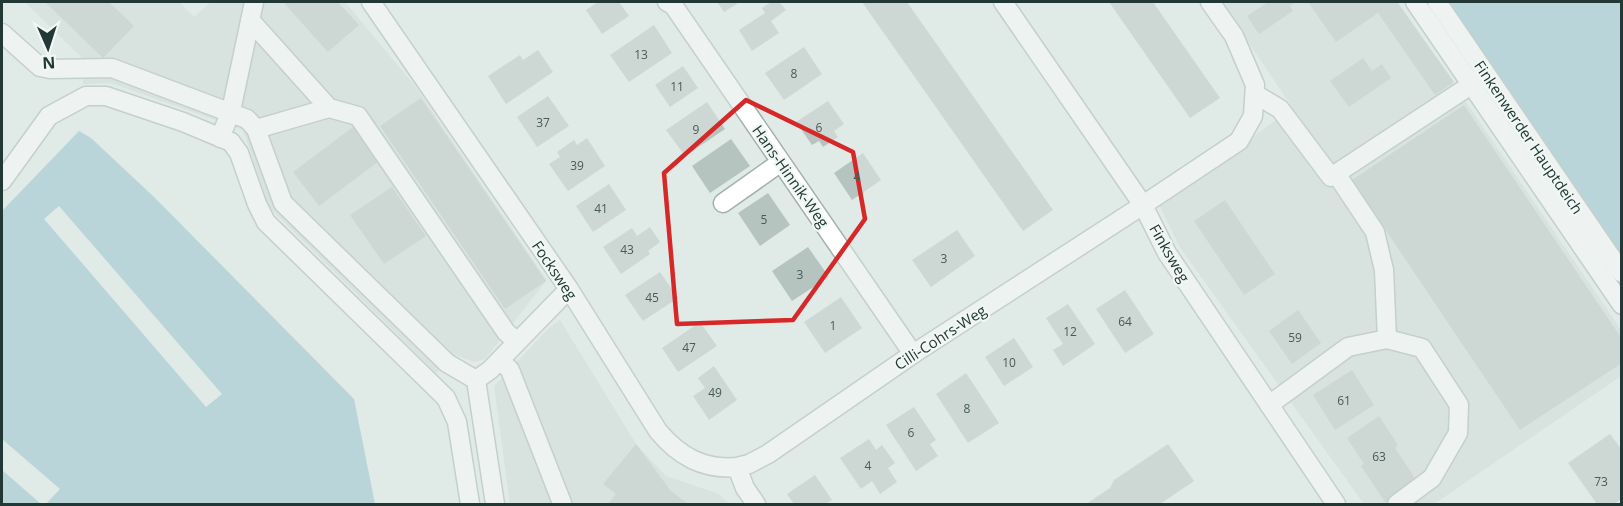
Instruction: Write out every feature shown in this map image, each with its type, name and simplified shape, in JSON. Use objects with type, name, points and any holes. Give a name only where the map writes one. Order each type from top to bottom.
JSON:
[{"type":"street","points":[[220,138],[231,111],[254,2]]},
{"type":"street","name":"Focksweg","points":[[371,2],[569,289],[658,431],[678,451],[697,462],[716,467],[737,467]]},
{"type":"street","name":"Hans-Hinnik-Weg","points":[[667,2],[673,5],[913,354]]},
{"type":"street","name":"Finksweg","points":[[1003,2],[1143,206],[1167,253],[1336,504]]},
{"type":"street","points":[[1210,2],[1234,36],[1255,85],[1255,94],[1280,109],[1331,177],[1479,79]]},
{"type":"street","points":[[1415,2],[1479,79],[1622,305]]},
{"type":"street","name":"Finkenwerder Hauptdeich","points":[[1437,2],[1479,79],[1622,273]]},
{"type":"street","points":[[250,20],[329,108]]},
{"type":"street","points":[[2,33],[40,68],[112,68],[231,111],[247,119],[256,129],[283,203],[447,363],[476,380]]},
{"type":"street","name":"Cilli-Cohrs-Weg","points":[[737,467],[749,464],[768,454],[913,354],[1143,206],[1239,141],[1253,116],[1255,94]]},
{"type":"street","points":[[2,181],[49,116],[86,96],[106,96],[231,142],[239,153],[257,204],[266,222],[446,398],[457,422],[470,504]]},
{"type":"street","points":[[256,129],[329,108],[358,116],[506,332],[517,342]]},
{"type":"street","points":[[723,203],[781,162]]},
{"type":"street","points":[[1337,175],[1375,232],[1384,270],[1387,339]]},
{"type":"street","points":[[476,380],[490,370],[569,289]]},
{"type":"street","points":[[1269,405],[1348,347],[1387,339],[1422,348],[1459,405],[1458,433],[1432,478],[1397,504]]},
{"type":"street","points":[[500,360],[510,369],[562,503]]},
{"type":"street","points":[[476,380],[495,504]]},
{"type":"street","points":[[737,467],[745,488],[756,504]]},
{"type":"highlighted area","points":[[746,100],[853,152],[865,219],[793,320],[677,324],[664,173]]},
{"type":"shaded area","points":[[25,2],[179,2],[194,17],[211,2],[345,2],[415,86],[546,281],[485,359],[474,362],[456,355],[436,373],[269,207],[243,130],[111,83],[83,84],[82,58]]},
{"type":"shaded area","points":[[1221,2],[1398,2],[1621,330],[1621,376],[1434,504],[1364,504],[1179,246],[1159,204],[1293,108]]},
{"type":"shaded area","points":[[560,320],[636,444],[666,476],[719,494],[729,504],[510,504],[494,386],[550,327]]},
{"type":"water","points":[[1445,2],[1621,2],[1621,259]]},
{"type":"water","points":[[79,131],[91,138],[154,197],[354,399],[375,504],[2,504],[2,211]]},
{"type":"pier","points":[[59,206],[222,394],[206,407],[44,219]]},
{"type":"pier","points":[[2,439],[60,489],[46,504],[41,504],[2,470]]},
{"type":"building","points":[[45,2],[109,2],[134,26],[103,58]]},
{"type":"building","points":[[283,2],[338,2],[359,25],[328,52]]},
{"type":"building","points":[[598,2],[619,2],[629,16],[602,34],[586,10]]},
{"type":"building","points":[[717,2],[740,2],[724,12]]},
{"type":"building","points":[[771,2],[779,2],[786,10],[771,21],[779,33],[752,51],[739,30],[765,13],[762,8]]},
{"type":"building","points":[[862,2],[907,2],[1053,210],[1023,231]]},
{"type":"building","points":[[1109,2],[1153,2],[1220,98],[1190,118]]},
{"type":"building","points":[[1268,2],[1296,2],[1290,6],[1293,11],[1259,34],[1247,16]]},
{"type":"building","points":[[1308,2],[1397,2],[1454,82],[1435,95],[1378,13],[1336,42]]},
{"type":"building","points":[[654,25],[672,53],[629,82],[610,55]]},
{"type":"building","points":[[804,47],[822,74],[784,100],[765,73]]},
{"type":"building","points":[[538,50],[553,72],[506,104],[488,76],[520,55],[523,60]]},
{"type":"building","points":[[1363,58],[1372,71],[1382,64],[1391,78],[1349,107],[1330,81]]},
{"type":"building","points":[[683,66],[698,88],[670,107],[655,85]]},
{"type":"building","points":[[548,96],[569,126],[537,147],[517,117]]},
{"type":"building","points":[[421,98],[546,281],[505,309],[380,126]]},
{"type":"building","points":[[828,101],[844,124],[834,131],[838,137],[823,147],[819,141],[812,145],[796,122]]},
{"type":"building","points":[[707,102],[725,129],[685,156],[666,130]]},
{"type":"building","points":[[1464,105],[1622,339],[1622,363],[1520,430],[1352,180]]},
{"type":"building","points":[[353,127],[379,161],[319,206],[293,172]]},
{"type":"building","points":[[587,138],[605,166],[568,191],[549,164],[560,157],[557,152],[574,140],[577,145]]},
{"type":"building","points":[[731,139],[750,166],[710,193],[692,166]]},
{"type":"building","points":[[863,153],[881,180],[852,200],[834,173]]},
{"type":"building","points":[[609,184],[626,210],[593,232],[576,206]]},
{"type":"building","points":[[392,187],[426,236],[384,264],[350,215]]},
{"type":"building","points":[[768,193],[790,225],[760,246],[738,213]]},
{"type":"building","points":[[1225,200],[1275,274],[1244,295],[1194,221]]},
{"type":"building","points":[[650,227],[660,242],[648,251],[650,254],[621,274],[603,247],[632,228],[637,236]]},
{"type":"building","points":[[957,230],[975,256],[931,287],[912,260]]},
{"type":"building","points":[[808,247],[829,277],[792,301],[772,271]]},
{"type":"building","points":[[660,272],[678,298],[643,321],[625,295]]},
{"type":"building","points":[[1125,290],[1154,334],[1125,353],[1096,309]]},
{"type":"building","points":[[841,297],[862,328],[825,353],[804,322]]},
{"type":"building","points":[[1068,304],[1095,344],[1063,366],[1053,350],[1063,344],[1046,318]]},
{"type":"building","points":[[1298,310],[1321,343],[1292,364],[1269,331]]},
{"type":"building","points":[[700,322],[717,346],[678,372],[662,348]]},
{"type":"building","points":[[1014,338],[1033,367],[1004,386],[985,357]]},
{"type":"building","points":[[714,366],[737,400],[709,420],[693,396],[705,388],[698,378]]},
{"type":"building","points":[[1352,370],[1374,405],[1335,430],[1313,395]]},
{"type":"building","points":[[966,373],[999,423],[968,443],[936,394]]},
{"type":"building","points":[[914,407],[936,440],[930,444],[938,456],[916,471],[886,425]]},
{"type":"building","points":[[1379,416],[1398,445],[1395,448],[1417,481],[1385,502],[1361,466],[1364,464],[1347,438]]},
{"type":"building","points":[[1610,434],[1622,450],[1622,499],[1614,504],[1597,504],[1568,463]]},
{"type":"building","points":[[869,439],[876,450],[882,445],[895,463],[888,468],[897,482],[880,494],[872,481],[861,489],[840,458]]},
{"type":"building","points":[[636,444],[671,491],[688,504],[608,504],[616,494],[603,484]]},
{"type":"building","points":[[1168,444],[1194,481],[1160,504],[1086,504],[1110,488],[1114,480]]},
{"type":"building","points":[[815,475],[832,500],[825,504],[794,504],[787,494]]}]
